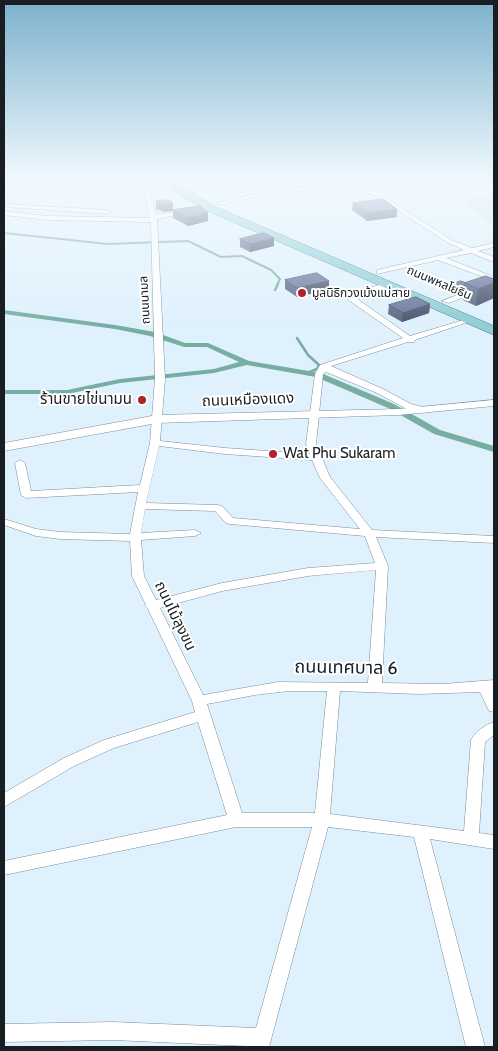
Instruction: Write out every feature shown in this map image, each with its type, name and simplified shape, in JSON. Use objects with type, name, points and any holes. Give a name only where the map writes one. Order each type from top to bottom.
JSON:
[{"type":"main road","name":"ถนนพหลโยธิน","points":[[267,230],[375,274],[494,331]]},
{"type":"main road","name":"ถนนพหลโยธิน","points":[[394,283],[446,300],[494,322]]},
{"type":"street","name":"ถนนนามล","points":[[154,230],[160,378],[157,419]]},
{"type":"street","points":[[432,230],[449,241],[494,260]]},
{"type":"street","points":[[375,274],[494,245]]},
{"type":"street","points":[[441,259],[494,279]]},
{"type":"street","points":[[394,283],[350,297],[411,340]]},
{"type":"street","points":[[446,300],[494,284]]},
{"type":"street","points":[[321,370],[470,320]]},
{"type":"street","points":[[321,370],[380,391],[408,406],[421,410]]},
{"type":"street","points":[[321,370],[313,415],[311,444],[325,478],[368,533],[382,566],[375,686]]},
{"type":"street","name":"ถนนเหมืองแดง","points":[[4,447],[157,419],[398,412],[494,403]]},
{"type":"street","name":"ถนนไม้ลุงขน","points":[[157,419],[155,443],[140,506],[135,537],[138,576],[201,708],[236,820]]},
{"type":"street","points":[[155,443],[226,451],[316,457]]},
{"type":"street","points":[[20,463],[26,495],[144,488]]},
{"type":"street","points":[[140,506],[218,508],[230,521],[368,533],[494,539]]},
{"type":"street","points":[[4,522],[40,532],[135,537],[195,533]]},
{"type":"street","points":[[151,606],[222,587],[308,572],[382,566]]},
{"type":"street","name":"ถนนเทศบาล 6","points":[[4,801],[69,762],[109,744],[246,691],[288,686],[434,688],[490,686]]},
{"type":"street","points":[[4,1032],[113,1031],[261,1043],[322,820],[334,686]]},
{"type":"street","points":[[490,686],[494,707]]},
{"type":"street","points":[[471,839],[478,740],[494,727]]},
{"type":"street","points":[[4,868],[236,820],[322,820],[420,831],[494,842]]},
{"type":"street","points":[[420,831],[476,1047]]},
{"type":"building","points":[[264,233],[274,238],[250,244],[240,239]]},
{"type":"building","points":[[317,273],[329,281],[297,288],[285,280]]},
{"type":"building","points":[[486,276],[494,279],[494,283],[478,289],[465,283]]},
{"type":"building","points":[[461,281],[466,283],[465,285],[457,288],[449,285]]},
{"type":"building","points":[[416,297],[430,304],[403,313],[389,305]]},
{"type":"waterway","points":[[4,233],[108,244],[188,241],[221,257],[242,256],[271,270],[280,279],[277,285]]},
{"type":"waterway","points":[[275,290],[278,284]]},
{"type":"waterway","points":[[4,312],[115,327],[152,334],[184,345],[208,345],[247,363],[318,375],[391,406],[437,432],[494,449]]},
{"type":"waterway","points":[[297,338],[308,355],[319,365],[317,369],[307,373]]},
{"type":"waterway","points":[[4,392],[67,392],[120,381],[214,371],[246,363]]},
{"type":"place","name":"มูลนิธิกวงเม้งแม่สาย","points":[[302,293]]},
{"type":"place","name":"ร้านขายไข่นามน","points":[[142,400]]},
{"type":"place","name":"Wat Phu Sukaram","points":[[273,454]]}]
